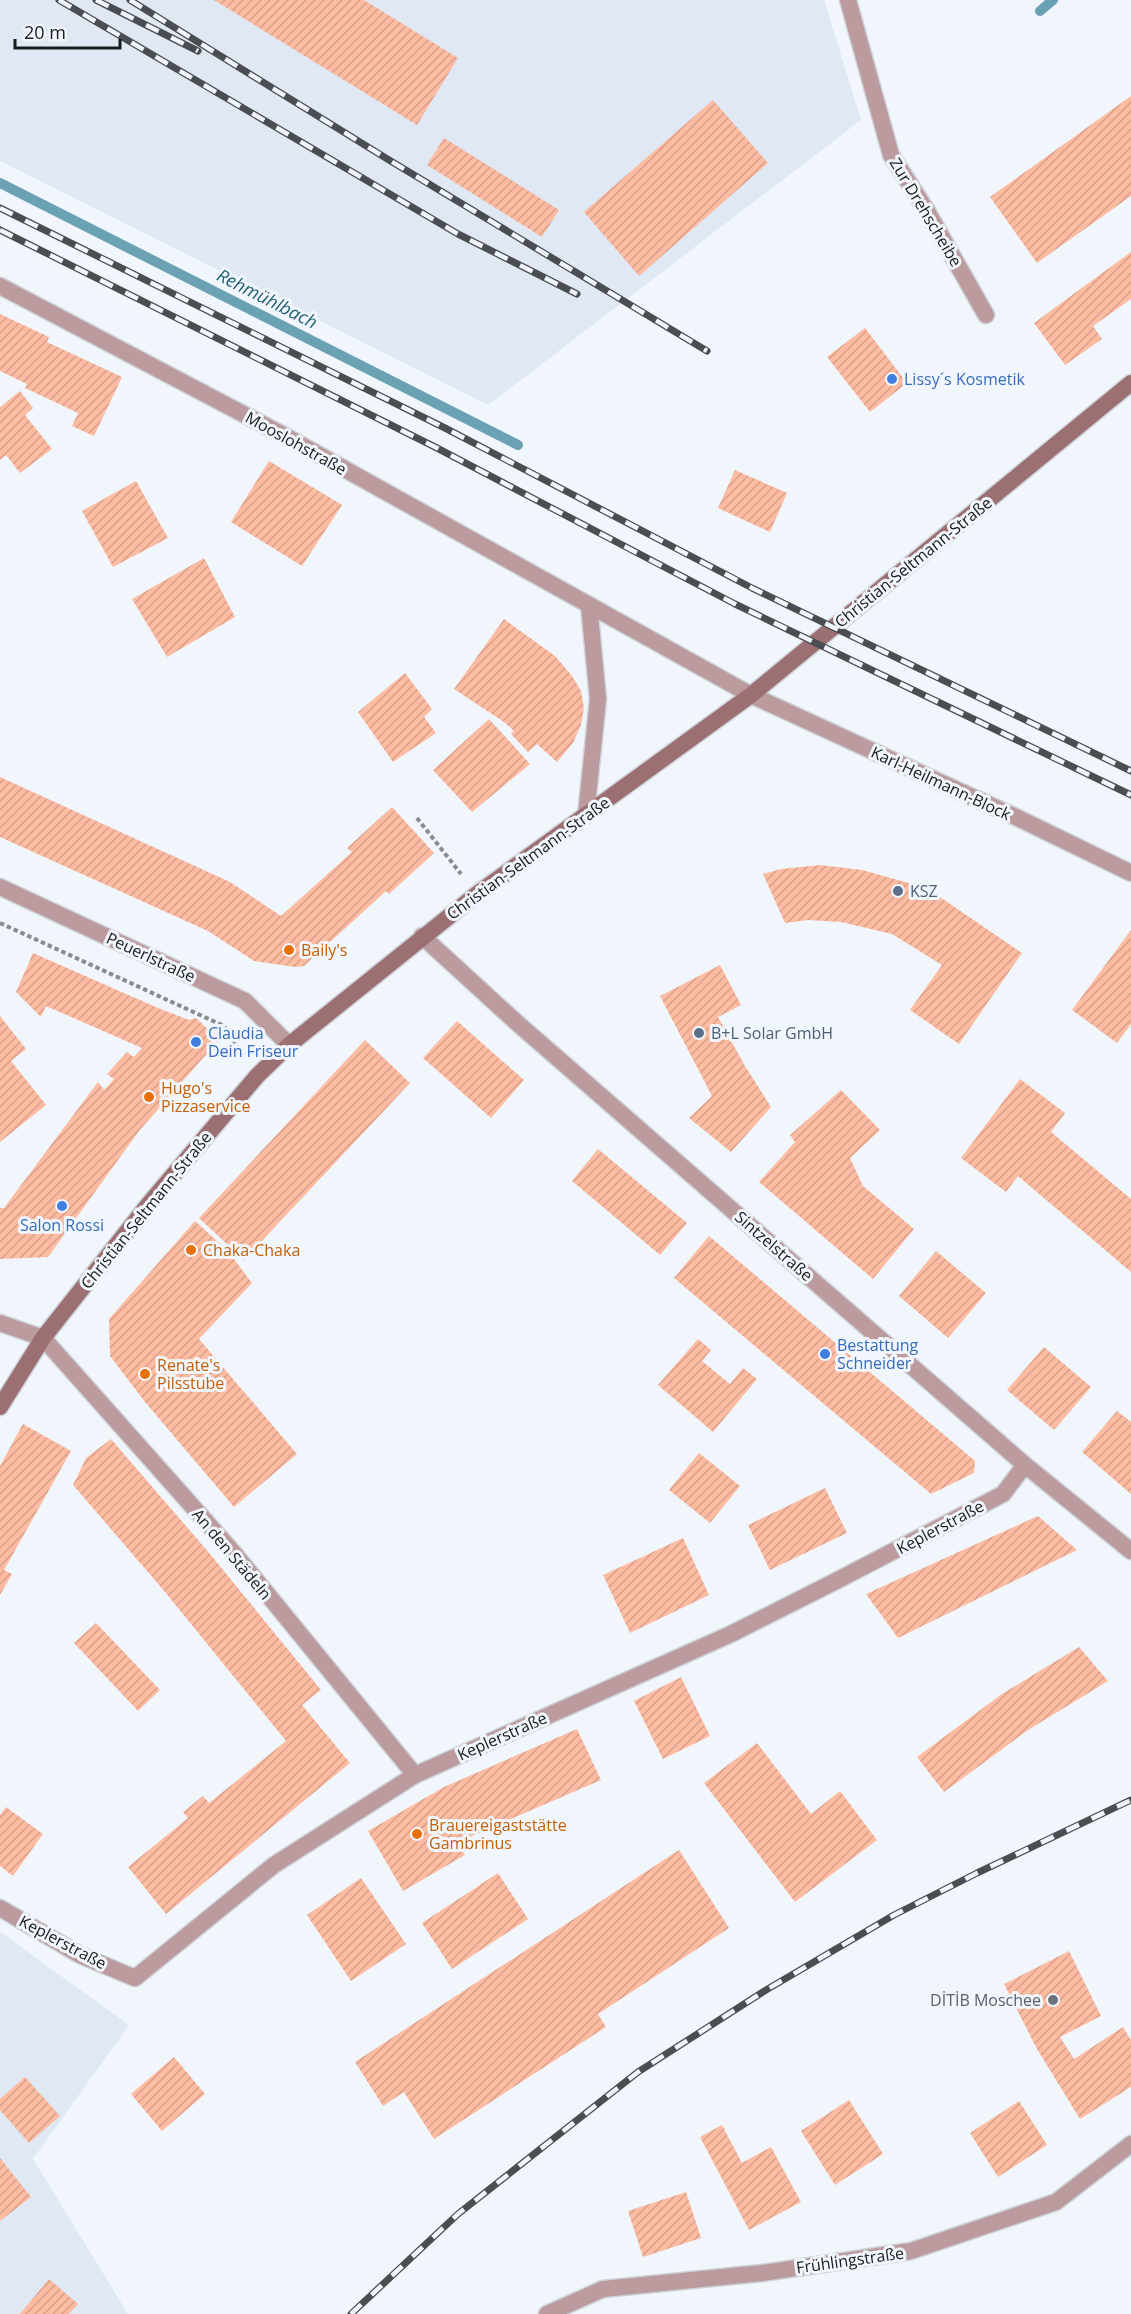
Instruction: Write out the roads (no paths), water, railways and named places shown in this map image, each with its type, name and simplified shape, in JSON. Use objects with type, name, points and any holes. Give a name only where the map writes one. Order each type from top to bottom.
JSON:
[{"type":"main road","name":"Christian-Seltmann-Straße","points":[[0,1407],[43,1338],[148,1205],[257,1076],[289,1045],[477,894],[751,695],[1131,383]]},
{"type":"street","name":"Zur Drehscheibe","points":[[848,0],[891,155],[927,211],[987,315]]},
{"type":"street","name":"Mooslohstraße","points":[[0,286],[287,437],[751,695]]},
{"type":"street","points":[[586,815],[598,699],[589,605]]},
{"type":"street","name":"Karl-Heilmann-Block","points":[[751,695],[1020,819],[1131,873]]},
{"type":"street","name":"Peuerlstraße","points":[[0,887],[245,1001],[289,1045]]},
{"type":"street","name":"Sintzelstraße","points":[[422,936],[525,1029],[1025,1465],[1131,1551]]},
{"type":"street","points":[[0,1323],[43,1338]]},
{"type":"street","name":"An den Städeln","points":[[43,1338],[233,1552],[416,1775]]},
{"type":"street","name":"Keplerstraße","points":[[0,1908],[80,1955],[135,1978],[274,1865],[416,1775],[731,1634],[826,1586],[1003,1494],[1025,1465]]},
{"type":"street","name":"Frühlingstraße","points":[[548,2314],[603,2289],[762,2273],[911,2251],[1056,2202],[1131,2144]]},
{"type":"waterway","name":"Rehmühlbach","points":[[1040,11],[1053,0]]},
{"type":"waterway","name":"Rehmühlbach","points":[[0,183],[518,445]]},
{"type":"railway","points":[[59,0],[458,234],[577,294]]},
{"type":"railway","points":[[96,0],[198,51]]},
{"type":"railway","points":[[130,0],[389,160],[707,351]]},
{"type":"railway","points":[[0,208],[445,428],[752,588],[1131,771]]},
{"type":"railway","points":[[0,230],[435,447],[735,604],[1131,795]]},
{"type":"railway","points":[[351,2314],[458,2214],[638,2072],[766,1990],[894,1915],[1131,1800]]},
{"type":"place","name":"Lissy´s Kosmetik","points":[[892,379]]},
{"type":"place","name":"KSZ","points":[[898,891]]},
{"type":"place","name":"Baily's","points":[[289,950]]},
{"type":"place","name":"B+L Solar GmbH","points":[[699,1033]]},
{"type":"place","name":"Claudia Dein Friseur","points":[[196,1042]]},
{"type":"place","name":"Hugo's Pizzaservice","points":[[149,1097]]},
{"type":"place","name":"Salon Rossi","points":[[62,1206]]},
{"type":"place","name":"Chaka-Chaka","points":[[191,1250]]},
{"type":"place","name":"Bestattung Schneider","points":[[825,1354]]},
{"type":"place","name":"Renate's Pilsstube","points":[[145,1374]]},
{"type":"place","name":"Brauereigaststätte Gambrinus","points":[[417,1834]]},
{"type":"place","name":"DİTİB Moschee","points":[[1053,2000]]}]
